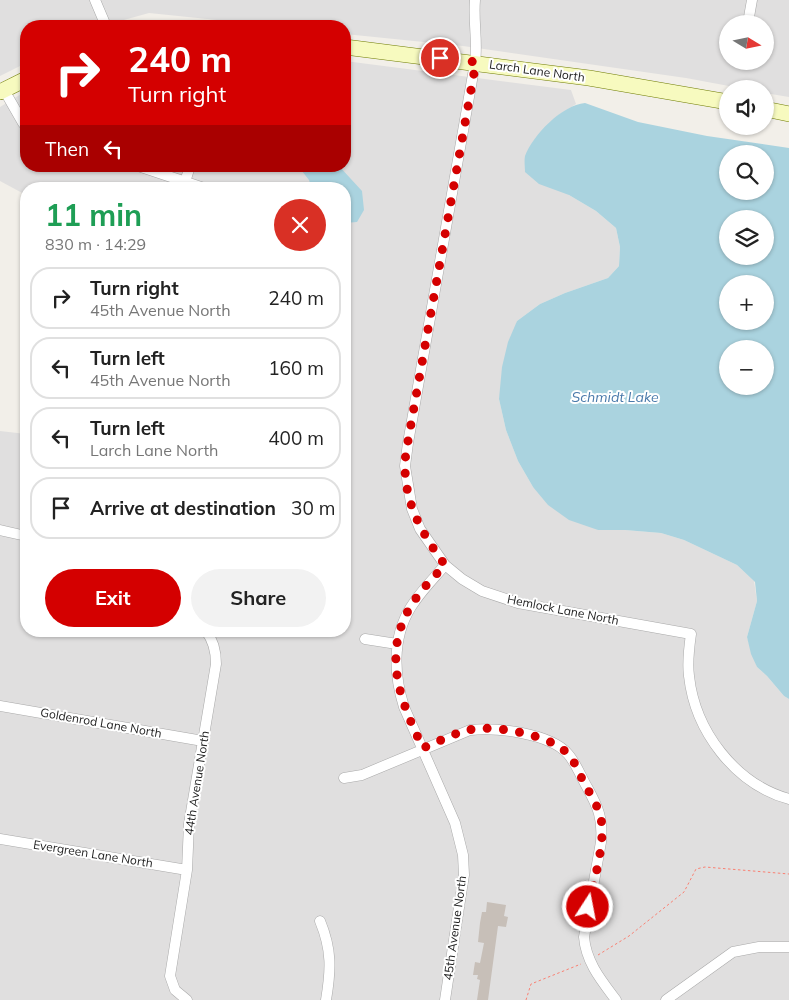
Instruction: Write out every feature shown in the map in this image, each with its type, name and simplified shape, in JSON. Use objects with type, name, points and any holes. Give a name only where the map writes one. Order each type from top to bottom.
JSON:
[{"type":"street","points":[[95,0],[103,20]]},
{"type":"street","points":[[445,565],[420,529],[412,509],[405,466],[476,62],[475,0]]},
{"type":"street","points":[[749,15],[752,0]]},
{"type":"street","name":"Larch Lane North","points":[[351,48],[476,62],[589,78],[719,100]]},
{"type":"street","points":[[20,82],[2,91],[20,118]]},
{"type":"street","points":[[774,111],[789,114]]},
{"type":"street","points":[[156,172],[185,182],[188,172]]},
{"type":"street","points":[[0,530],[20,535]]},
{"type":"street","name":"Hemlock Lane North","points":[[445,565],[482,591],[500,598],[518,603],[690,634],[688,655],[693,698],[700,719],[711,739],[739,772],[778,796],[789,799]]},
{"type":"street","name":"45th Avenue North","points":[[445,565],[414,601],[404,618],[396,656],[398,690],[455,823],[463,855],[464,875],[445,1000]]},
{"type":"street","name":"44th Avenue North","points":[[187,1000],[180,996],[172,983],[171,968],[187,870],[189,824],[216,664],[216,654],[210,637]]},
{"type":"street","points":[[364,639],[397,644]]},
{"type":"street","name":"Goldenrod Lane North","points":[[0,706],[203,741]]},
{"type":"street","points":[[344,778],[362,774],[456,734],[485,728],[498,729],[551,741],[568,754],[601,815],[602,828],[585,924],[585,950],[589,960],[616,1000]]},
{"type":"street","name":"Evergreen Lane North","points":[[0,839],[187,870]]},
{"type":"street","points":[[320,921],[326,936],[330,964],[326,1000]]},
{"type":"street","points":[[666,1000],[733,952],[759,947],[789,948]]},
{"type":"path","points":[[526,1000],[531,984],[589,960],[629,936],[684,892],[696,869],[705,867],[789,874]]},
{"type":"shaded area","points":[[0,0],[789,0],[789,97],[774,94],[774,80],[719,80],[719,84],[463,46],[351,35],[351,20],[217,20],[149,13],[124,20],[20,20],[20,66],[0,76]]},
{"type":"shaded area","points":[[351,62],[571,90],[576,104],[557,116],[569,195],[596,211],[616,228],[620,247],[619,266],[608,278],[540,304],[517,321],[499,399],[506,430],[518,461],[533,487],[598,530],[661,533],[684,540],[737,565],[754,581],[757,601],[747,637],[757,667],[789,699],[789,1000],[0,1000],[0,431],[20,433],[20,637],[351,637],[351,182],[20,182],[20,192],[0,181],[0,107],[20,95],[20,172],[351,172]]},
{"type":"water","name":"Schmidt Lake","points":[[585,103],[638,122],[707,136],[768,145],[719,145],[719,200],[774,200],[774,146],[789,148],[789,699],[757,667],[751,654],[747,637],[757,601],[755,582],[737,565],[684,540],[661,533],[598,530],[569,520],[548,505],[533,487],[518,461],[506,430],[499,399],[502,367],[508,342],[517,321],[540,304],[608,278],[619,266],[620,247],[616,228],[596,211],[569,195],[539,184],[525,172],[525,156],[535,139],[549,122],[567,109]]},
{"type":"water","points":[[303,172],[345,172],[362,191],[364,210],[357,222],[351,222],[351,182],[310,182]]},
{"type":"building","points":[[487,902],[506,905],[504,916],[508,917],[506,927],[498,926],[488,1000],[477,1000],[480,980],[477,979],[478,975],[473,975],[475,962],[480,963],[484,943],[478,942],[482,912],[486,912]]},
{"type":"route","points":[[440,58],[476,62],[405,466],[407,488],[412,509],[420,529],[445,565],[414,601],[404,618],[396,656],[398,690],[411,724],[423,748],[456,734],[485,728],[498,729],[551,741],[568,754],[601,815],[601,842],[588,907]]}]
